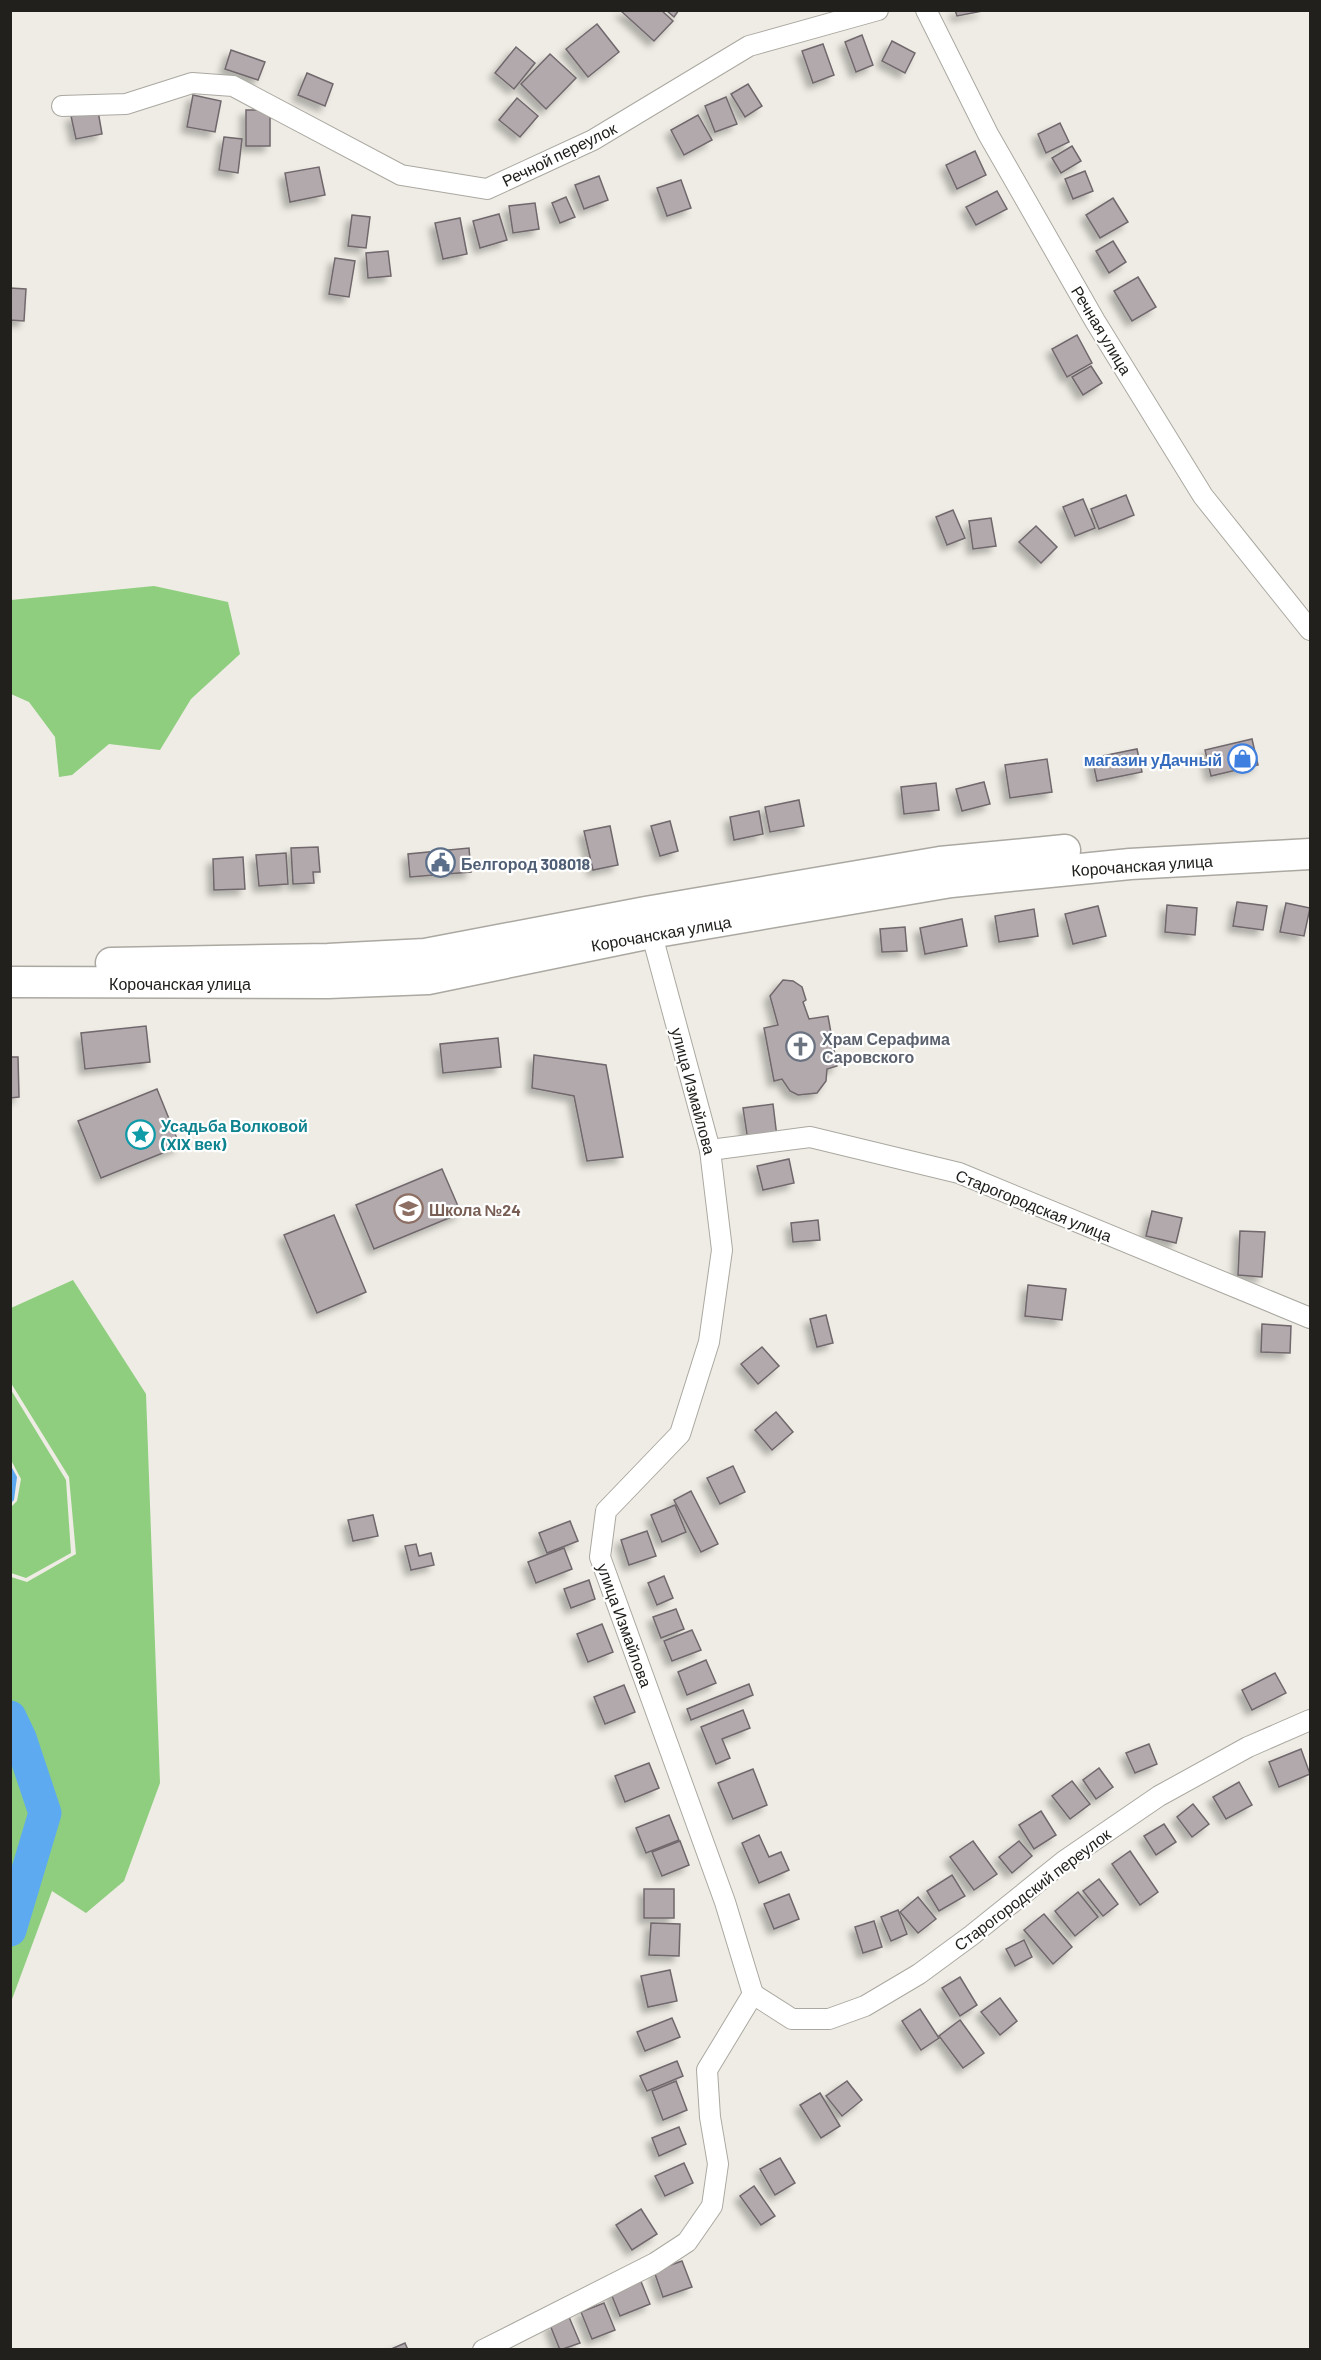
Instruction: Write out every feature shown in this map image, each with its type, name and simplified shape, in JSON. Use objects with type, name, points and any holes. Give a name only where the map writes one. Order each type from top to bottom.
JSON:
[{"type":"main road","name":"Корочанская улица","points":[[10,982],[316,983],[428,979],[648,923],[940,862],[1132,843],[1311,834]]},
{"type":"main road","name":"Корочанская улица","points":[[10,962],[185,962],[424,954],[951,882],[1130,864],[1311,854]]},
{"type":"street","name":"Речной переулок","points":[[62,106],[126,104],[192,83],[233,86],[401,175],[487,189],[593,140],[749,46],[878,10]]},
{"type":"street","name":"Речная улица","points":[[926,10],[994,144],[1095,321],[1203,496],[1311,630]]},
{"type":"street","name":"улица Измайлова","points":[[648,923],[711,1150],[722,1250],[709,1342],[680,1434],[606,1511],[600,1557],[725,1902],[753,1994]]},
{"type":"street","name":"Старогородская улица","points":[[711,1150],[810,1137],[959,1173],[1311,1318]]},
{"type":"street","name":"Старогородский переулок","points":[[753,1994],[792,2019],[829,2019],[865,2006],[919,1974],[972,1935],[1064,1861],[1159,1796],[1248,1747],[1311,1720]]},
{"type":"street","points":[[483,2349],[655,2264],[687,2242],[712,2206],[718,2164],[710,2117],[707,2070],[753,1994]]},
{"type":"green space","points":[[154,586],[228,602],[240,654],[191,699],[160,750],[109,744],[72,775],[59,777],[55,737],[29,702],[11,694],[11,600]]},
{"type":"green space","points":[[73,1280],[146,1394],[160,1783],[124,1881],[86,1913],[52,1891],[11,2002],[11,1939],[49,1814],[25,1736],[11,1705],[11,1577],[27,1582],[76,1554],[69,1477],[11,1383],[11,1308]]},
{"type":"green space","points":[[11,1390],[66,1480],[71,1553],[26,1578],[11,1573],[11,1507],[17,1501],[21,1479],[11,1460]]},
{"type":"green space","points":[[11,1731],[41,1813],[11,1913]]},
{"type":"water","points":[[11,1466],[17,1477],[14,1500],[11,1503]]},
{"type":"building","points":[[661,10],[673,21],[654,41],[621,11]]},
{"type":"building","points":[[666,10],[679,10],[674,17]]},
{"type":"building","points":[[955,10],[983,10],[983,11],[957,16]]},
{"type":"building","points":[[597,24],[619,52],[588,77],[566,49]]},
{"type":"building","points":[[862,35],[873,65],[856,72],[845,42]]},
{"type":"building","points":[[892,41],[915,53],[905,73],[882,61]]},
{"type":"building","points":[[823,44],[834,75],[813,83],[802,51]]},
{"type":"building","points":[[516,47],[535,63],[514,89],[495,73]]},
{"type":"building","points":[[231,50],[265,62],[258,80],[225,69]]},
{"type":"building","points":[[550,54],[576,78],[546,109],[521,84]]},
{"type":"building","points":[[307,73],[333,84],[325,106],[298,95]]},
{"type":"building","points":[[748,84],[762,106],[745,117],[731,94]]},
{"type":"building","points":[[193,95],[221,101],[215,132],[187,127]]},
{"type":"building","points":[[726,97],[737,124],[715,132],[705,106]]},
{"type":"building","points":[[517,98],[538,116],[520,137],[499,120]]},
{"type":"building","points":[[246,110],[270,110],[270,146],[246,146]]},
{"type":"building","points":[[98,111],[102,134],[76,139],[71,116]]},
{"type":"building","points":[[698,115],[712,140],[684,155],[671,130]]},
{"type":"building","points":[[1060,123],[1069,142],[1046,153],[1038,134]]},
{"type":"building","points":[[224,137],[242,139],[238,173],[219,170]]},
{"type":"building","points":[[1072,146],[1081,161],[1061,173],[1052,158]]},
{"type":"building","points":[[975,151],[986,175],[957,189],[946,165]]},
{"type":"building","points":[[319,167],[325,195],[290,202],[285,173]]},
{"type":"building","points":[[1085,171],[1093,191],[1073,199],[1065,179]]},
{"type":"building","points":[[599,176],[608,200],[584,209],[575,185]]},
{"type":"building","points":[[681,180],[691,208],[667,216],[657,188]]},
{"type":"building","points":[[997,191],[1007,209],[976,225],[966,207]]},
{"type":"building","points":[[566,197],[575,217],[560,223],[552,203]]},
{"type":"building","points":[[1113,198],[1128,222],[1100,238],[1086,215]]},
{"type":"building","points":[[535,203],[539,229],[513,233],[509,206]]},
{"type":"building","points":[[499,214],[507,240],[480,248],[473,221]]},
{"type":"building","points":[[352,215],[370,217],[366,248],[348,246]]},
{"type":"building","points":[[460,218],[467,254],[443,259],[435,223]]},
{"type":"building","points":[[1113,241],[1126,262],[1109,273],[1096,251]]},
{"type":"building","points":[[388,251],[391,276],[368,278],[366,253]]},
{"type":"building","points":[[335,258],[355,261],[349,297],[329,294]]},
{"type":"building","points":[[1138,277],[1156,307],[1132,321],[1114,291]]},
{"type":"building","points":[[10,288],[26,289],[24,321],[10,320]]},
{"type":"building","points":[[1077,335],[1092,363],[1067,377],[1052,349]]},
{"type":"building","points":[[1091,366],[1102,383],[1083,395],[1072,377]]},
{"type":"building","points":[[1126,495],[1134,515],[1099,529],[1091,509]]},
{"type":"building","points":[[1083,499],[1095,528],[1075,536],[1063,507]]},
{"type":"building","points":[[953,510],[965,538],[947,545],[936,517]]},
{"type":"building","points":[[991,518],[996,546],[973,549],[969,521]]},
{"type":"building","points":[[1036,526],[1057,547],[1041,563],[1019,542]]},
{"type":"building","points":[[1252,739],[1258,765],[1211,776],[1205,750]]},
{"type":"building","points":[[1137,749],[1142,772],[1097,781],[1092,758]]},
{"type":"building","points":[[1047,759],[1052,792],[1010,798],[1005,765]]},
{"type":"building","points":[[984,782],[990,804],[962,811],[956,789]]},
{"type":"building","points":[[936,783],[939,810],[904,814],[901,787]]},
{"type":"building","points":[[799,800],[804,826],[770,832],[765,807]]},
{"type":"building","points":[[759,811],[763,834],[734,840],[730,817]]},
{"type":"building","points":[[670,821],[678,851],[660,856],[651,826]]},
{"type":"building","points":[[610,826],[618,865],[593,870],[584,831]]},
{"type":"building","points":[[318,847],[320,872],[313,872],[314,883],[293,884],[291,848]]},
{"type":"building","name":"Белгород 308018","points":[[469,848],[471,872],[410,877],[408,854]]},
{"type":"building","points":[[286,853],[288,884],[259,886],[256,855]]},
{"type":"building","points":[[243,857],[245,889],[214,890],[213,859]]},
{"type":"building","points":[[1237,902],[1267,906],[1263,930],[1233,926]]},
{"type":"building","points":[[1286,903],[1310,908],[1304,936],[1280,932]]},
{"type":"building","points":[[1167,905],[1197,908],[1195,935],[1165,932]]},
{"type":"building","points":[[1098,906],[1106,936],[1073,944],[1065,914]]},
{"type":"building","points":[[1034,909],[1038,936],[999,942],[995,916]]},
{"type":"building","points":[[962,919],[967,946],[925,954],[920,928]]},
{"type":"building","points":[[905,927],[907,951],[882,952],[880,929]]},
{"type":"building","name":"Храм Серафима Саровского","points":[[783,980],[793,981],[802,987],[806,1000],[803,1002],[809,1019],[828,1016],[837,1066],[827,1069],[826,1081],[817,1093],[798,1095],[790,1091],[782,1079],[774,1081],[764,1028],[778,1025],[770,996]]},
{"type":"building","points":[[146,1026],[150,1062],[85,1069],[81,1033]]},
{"type":"building","points":[[498,1038],[501,1067],[443,1073],[440,1044]]},
{"type":"building","points":[[534,1055],[606,1065],[623,1157],[587,1161],[574,1096],[532,1088]]},
{"type":"building","points":[[10,1057],[18,1057],[19,1097],[10,1098]]},
{"type":"building","points":[[157,1089],[180,1146],[101,1178],[78,1121]]},
{"type":"building","points":[[773,1104],[777,1137],[748,1141],[743,1108]]},
{"type":"building","points":[[789,1159],[794,1183],[763,1190],[757,1166]]},
{"type":"building","name":"Школа №24","points":[[442,1169],[461,1213],[374,1249],[356,1205]]},
{"type":"building","points":[[1152,1211],[1182,1218],[1176,1243],[1146,1236]]},
{"type":"building","points":[[334,1215],[366,1292],[317,1313],[284,1235]]},
{"type":"building","points":[[818,1220],[820,1240],[793,1242],[791,1223]]},
{"type":"building","points":[[1240,1231],[1265,1232],[1262,1277],[1238,1275]]},
{"type":"building","points":[[1028,1285],[1066,1289],[1062,1320],[1025,1316]]},
{"type":"building","points":[[826,1315],[833,1343],[817,1347],[810,1319]]},
{"type":"building","points":[[1262,1324],[1291,1326],[1290,1353],[1261,1352]]},
{"type":"building","points":[[762,1347],[779,1366],[758,1384],[741,1364]]},
{"type":"building","points":[[776,1412],[793,1432],[772,1450],[755,1430]]},
{"type":"building","points":[[733,1466],[745,1492],[720,1504],[707,1478]]},
{"type":"building","points":[[691,1491],[718,1544],[701,1552],[674,1500]]},
{"type":"building","points":[[675,1505],[686,1532],[662,1542],[651,1515]]},
{"type":"building","points":[[373,1515],[378,1536],[353,1541],[348,1520]]},
{"type":"building","points":[[570,1521],[578,1541],[547,1553],[539,1533]]},
{"type":"building","points":[[647,1531],[656,1556],[629,1565],[621,1540]]},
{"type":"building","points":[[416,1544],[419,1556],[431,1553],[434,1565],[411,1570],[405,1546]]},
{"type":"building","points":[[564,1548],[572,1569],[536,1583],[528,1562]]},
{"type":"building","points":[[664,1576],[673,1598],[657,1605],[648,1583]]},
{"type":"building","points":[[589,1580],[595,1599],[571,1608],[564,1589]]},
{"type":"building","points":[[676,1609],[684,1629],[661,1638],[653,1617]]},
{"type":"building","points":[[602,1624],[613,1652],[588,1662],[577,1634]]},
{"type":"building","points":[[692,1630],[701,1650],[672,1661],[664,1641]]},
{"type":"building","points":[[706,1660],[716,1683],[687,1695],[678,1672]]},
{"type":"building","points":[[1275,1673],[1286,1693],[1252,1710],[1242,1690]]},
{"type":"building","points":[[749,1684],[753,1695],[691,1720],[687,1709]]},
{"type":"building","points":[[624,1685],[635,1712],[605,1724],[594,1697]]},
{"type":"building","points":[[743,1710],[750,1728],[722,1739],[730,1758],[716,1764],[701,1727]]},
{"type":"building","points":[[1149,1744],[1157,1764],[1135,1773],[1126,1753]]},
{"type":"building","points":[[1301,1749],[1310,1774],[1279,1787],[1269,1762]]},
{"type":"building","points":[[649,1763],[659,1788],[625,1802],[615,1776]]},
{"type":"building","points":[[1099,1768],[1113,1787],[1096,1799],[1083,1780]]},
{"type":"building","points":[[753,1769],[767,1805],[733,1819],[718,1783]]},
{"type":"building","points":[[1072,1781],[1090,1804],[1070,1819],[1052,1796]]},
{"type":"building","points":[[1239,1782],[1252,1805],[1226,1819],[1213,1797]]},
{"type":"building","points":[[1193,1804],[1209,1824],[1192,1837],[1177,1817]]},
{"type":"building","points":[[1041,1811],[1056,1835],[1034,1849],[1019,1825]]},
{"type":"building","points":[[669,1815],[679,1840],[646,1853],[636,1828]]},
{"type":"building","points":[[1164,1824],[1176,1842],[1156,1855],[1144,1836]]},
{"type":"building","points":[[759,1835],[769,1857],[781,1852],[789,1870],[759,1883],[742,1843]]},
{"type":"building","points":[[680,1841],[689,1865],[662,1876],[652,1852]]},
{"type":"building","points":[[973,1841],[997,1874],[974,1890],[950,1857]]},
{"type":"building","points":[[1019,1841],[1032,1856],[1012,1873],[999,1857]]},
{"type":"building","points":[[1130,1851],[1158,1892],[1140,1905],[1112,1864]]},
{"type":"building","points":[[952,1875],[965,1896],[939,1911],[927,1891]]},
{"type":"building","points":[[1099,1879],[1118,1904],[1103,1916],[1083,1891]]},
{"type":"building","points":[[644,1889],[674,1889],[674,1918],[644,1918]]},
{"type":"building","points":[[1078,1892],[1098,1917],[1075,1936],[1055,1911]]},
{"type":"building","points":[[789,1894],[799,1919],[774,1929],[764,1904]]},
{"type":"building","points":[[918,1897],[936,1919],[918,1933],[900,1912]]},
{"type":"building","points":[[898,1910],[907,1934],[891,1941],[881,1917]]},
{"type":"building","points":[[1044,1914],[1072,1947],[1053,1964],[1024,1930]]},
{"type":"building","points":[[874,1921],[882,1947],[863,1953],[855,1927]]},
{"type":"building","points":[[651,1923],[680,1924],[679,1956],[649,1955]]},
{"type":"building","points":[[1024,1940],[1032,1957],[1015,1966],[1006,1949]]},
{"type":"building","points":[[670,1970],[677,2001],[648,2007],[641,1976]]},
{"type":"building","points":[[960,1977],[977,2005],[960,2016],[942,1988]]},
{"type":"building","points":[[1000,1998],[1017,2021],[1000,2035],[981,2012]]},
{"type":"building","points":[[920,2009],[939,2038],[921,2050],[902,2021]]},
{"type":"building","points":[[672,2018],[680,2037],[645,2051],[637,2032]]},
{"type":"building","points":[[960,2020],[984,2053],[963,2068],[939,2036]]},
{"type":"building","points":[[677,2061],[683,2076],[647,2091],[640,2076]]},
{"type":"building","points":[[676,2081],[687,2110],[663,2120],[652,2091]]},
{"type":"building","points":[[847,2081],[862,2100],[842,2116],[826,2096]]},
{"type":"building","points":[[820,2093],[840,2126],[821,2138],[800,2105]]},
{"type":"building","points":[[679,2127],[686,2144],[659,2156],[652,2138]]},
{"type":"building","points":[[780,2158],[795,2183],[775,2195],[760,2169]]},
{"type":"building","points":[[684,2163],[693,2183],[665,2196],[655,2176]]},
{"type":"building","points":[[754,2186],[775,2216],[761,2225],[740,2196]]},
{"type":"building","points":[[641,2209],[657,2234],[632,2250],[616,2225]]},
{"type":"building","points":[[682,2261],[692,2287],[663,2297],[654,2271]]},
{"type":"building","points":[[640,2279],[650,2304],[620,2316],[610,2291]]},
{"type":"building","points":[[604,2303],[615,2330],[592,2339],[581,2312]]},
{"type":"building","points":[[569,2317],[580,2343],[560,2350],[550,2325]]},
{"type":"building","points":[[405,2343],[408,2350],[389,2350]]},
{"type":"waterway","points":[[10,1717],[20,1738],[45,1813],[10,1930]]},
{"type":"place","name":"магазин уДачный","points":[[1243,759]]},
{"type":"place","name":"Белгород 308018","points":[[440,863]]},
{"type":"place","name":"Храм Серафима Саровского","points":[[801,1047]]},
{"type":"place","name":"Усадьба Волковой (XIX век)","points":[[140,1134]]},
{"type":"place","name":"Школа №24","points":[[408,1209]]}]
